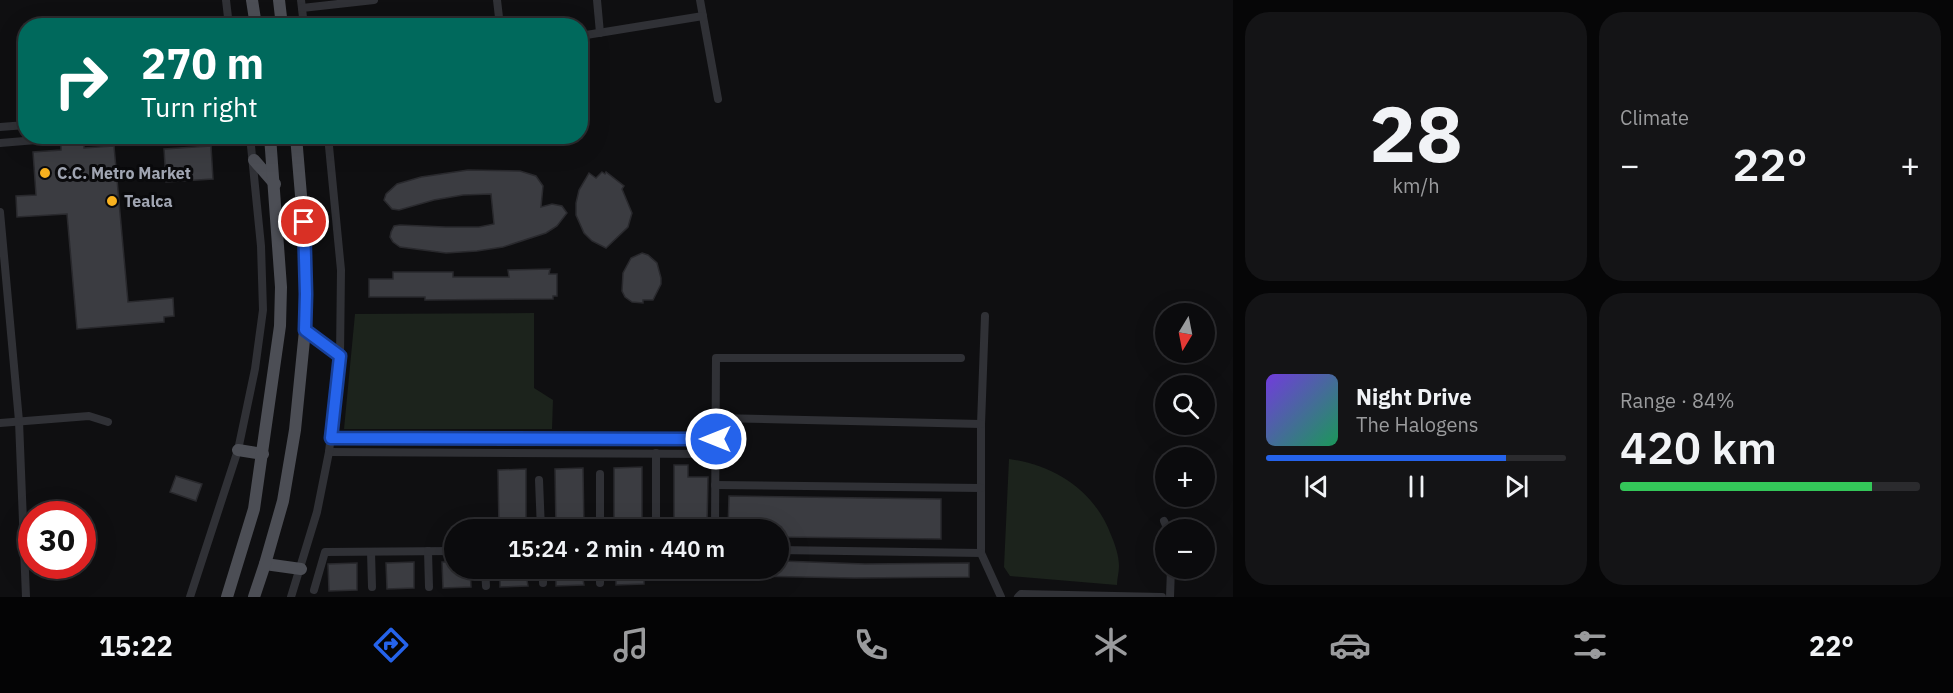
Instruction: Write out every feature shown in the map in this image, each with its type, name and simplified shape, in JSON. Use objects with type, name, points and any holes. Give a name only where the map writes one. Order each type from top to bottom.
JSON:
[{"type":"main road","points":[[252,0],[255,18]]},
{"type":"main road","points":[[279,0],[281,18]]},
{"type":"main road","points":[[227,597],[254,509],[280,326],[281,287],[271,144]]},
{"type":"main road","points":[[267,597],[255,593],[283,501],[293,442],[305,330],[305,243],[297,144]]},
{"type":"main road","points":[[254,160],[275,184]]},
{"type":"main road","points":[[238,450],[263,454]]},
{"type":"main road","points":[[265,564],[301,569]]},
{"type":"street","points":[[226,0],[228,18]]},
{"type":"street","points":[[301,4],[374,0]]},
{"type":"street","points":[[497,0],[499,18]]},
{"type":"street","points":[[597,0],[600,33]]},
{"type":"street","points":[[700,0],[718,99]]},
{"type":"street","points":[[588,35],[703,16]]},
{"type":"street","points":[[0,127],[18,126]]},
{"type":"street","points":[[0,143],[18,142]]},
{"type":"street","points":[[190,597],[238,450],[255,369],[263,310],[261,246],[251,144]]},
{"type":"street","points":[[291,597],[317,512],[330,452],[340,356],[341,270],[329,144]]},
{"type":"street","points":[[0,212],[19,421],[27,597]]},
{"type":"street","points":[[985,316],[981,424],[981,554],[1001,597]]},
{"type":"street","points":[[305,330],[340,356]]},
{"type":"street","points":[[715,519],[716,358],[961,358]]},
{"type":"street","points":[[0,423],[89,416],[108,422]]},
{"type":"street","points":[[716,418],[981,424]]},
{"type":"street","points":[[331,438],[716,439]]},
{"type":"street","points":[[543,440],[543,453]]},
{"type":"street","points":[[330,452],[715,454]]},
{"type":"street","points":[[656,453],[656,519]]},
{"type":"street","points":[[600,474],[600,519]]},
{"type":"street","points":[[539,480],[541,519]]},
{"type":"street","points":[[716,484],[981,488]]},
{"type":"street","points":[[789,550],[981,554]]},
{"type":"street","points":[[428,551],[429,587]]},
{"type":"street","points":[[314,590],[325,552],[444,551]]},
{"type":"street","points":[[371,552],[372,587]]},
{"type":"street","points":[[486,579],[486,586]]},
{"type":"street","points":[[543,579],[543,584]]},
{"type":"street","points":[[1170,597],[1171,579]]},
{"type":"street","points":[[1018,597],[1021,594],[1162,597]]},
{"type":"shaded area","points":[[534,313],[534,388],[553,400],[552,429],[344,429],[355,314]]},
{"type":"shaded area","points":[[1009,459],[1042,467],[1057,474],[1084,493],[1095,505],[1104,519],[1116,550],[1119,566],[1117,585],[1010,576],[1004,567]]},
{"type":"building","points":[[84,144],[84,148],[114,146],[128,302],[173,298],[174,316],[164,317],[164,322],[77,329],[67,214],[17,217],[16,196],[36,195],[33,152],[61,150],[61,145]]},
{"type":"building","points":[[211,146],[213,179],[166,182],[164,149]]},
{"type":"building","points":[[468,170],[520,171],[536,176],[543,186],[541,207],[552,204],[562,206],[567,213],[557,226],[546,233],[503,247],[446,253],[400,247],[393,242],[390,237],[394,226],[479,227],[494,224],[491,194],[463,195],[434,200],[399,210],[392,209],[384,200],[386,194],[397,184],[421,177]]},
{"type":"building","points":[[602,172],[605,174],[606,172],[624,186],[622,189],[632,213],[628,227],[606,248],[592,241],[584,233],[576,215],[579,190],[589,173],[596,178]]},
{"type":"building","points":[[642,253],[657,263],[661,284],[653,300],[643,300],[643,303],[632,302],[625,297],[622,291],[623,273],[631,258]]},
{"type":"building","points":[[550,269],[549,274],[557,274],[557,296],[553,296],[553,299],[425,300],[425,297],[369,297],[369,279],[393,279],[393,272],[453,272],[453,277],[509,277],[508,270]]},
{"type":"building","points":[[674,465],[688,465],[688,477],[708,477],[707,519],[674,519]]},
{"type":"building","points":[[642,467],[642,519],[614,519],[614,468]]},
{"type":"building","points":[[583,468],[584,519],[556,519],[555,469]]},
{"type":"building","points":[[526,469],[526,519],[499,519],[498,470]]},
{"type":"building","points":[[176,476],[202,484],[196,501],[170,492]]},
{"type":"building","points":[[729,496],[941,499],[941,539],[789,537],[789,519],[728,519]]},
{"type":"building","points":[[789,561],[865,564],[969,563],[969,577],[789,577]]},
{"type":"building","points":[[414,562],[414,588],[387,589],[386,563]]},
{"type":"building","points":[[442,562],[444,562],[444,579],[471,579],[471,587],[443,588]]},
{"type":"building","points":[[357,563],[357,590],[329,591],[328,564]]},
{"type":"building","points":[[500,579],[527,579],[528,586],[500,587]]},
{"type":"building","points":[[556,579],[583,579],[584,585],[556,586]]},
{"type":"building","points":[[616,579],[644,579],[644,584],[616,585]]},
{"type":"place","name":"C.C. Metro Market","points":[[45,173]]},
{"type":"place","name":"Tealca","points":[[112,201]]},
{"type":"route","points":[[304,222],[305,330],[340,356],[331,438],[716,439]]}]
